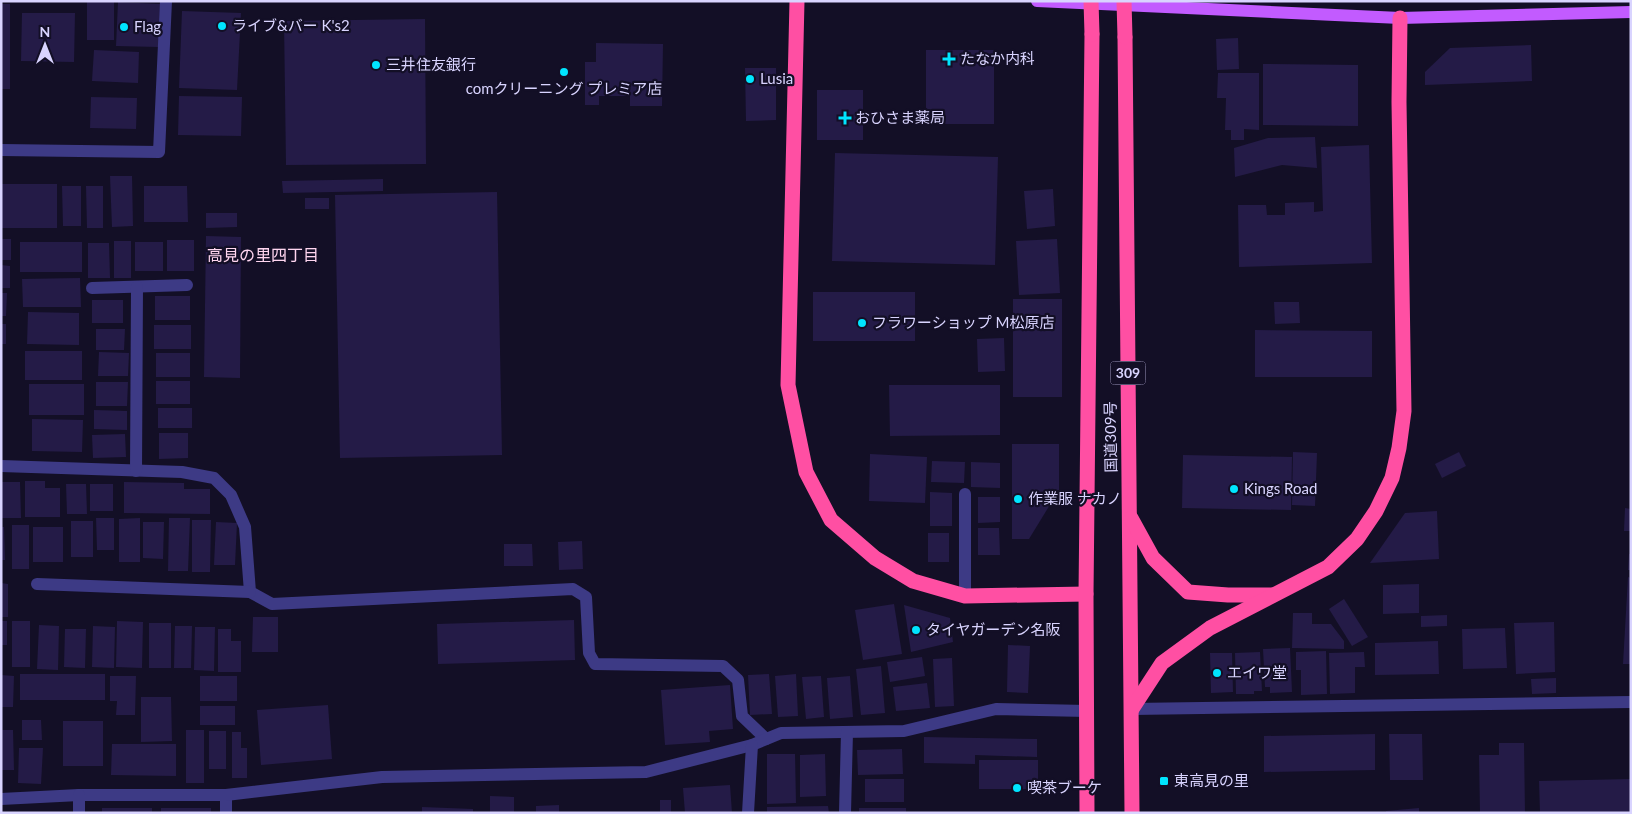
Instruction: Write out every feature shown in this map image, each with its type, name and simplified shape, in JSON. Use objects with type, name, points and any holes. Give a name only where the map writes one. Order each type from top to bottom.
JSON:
[{"type":"highway","points":[[797,1],[788,385],[806,472],[831,520],[875,558],[913,581],[966,596],[1086,594]]},
{"type":"highway","name":"国道309号","points":[[1087,813],[1086,594],[1091,1]]},
{"type":"highway","name":"国道309号","points":[[1124,1],[1132,813]]},
{"type":"highway","points":[[1132,709],[1162,663],[1210,628],[1328,567],[1357,540],[1376,511],[1392,478],[1399,448],[1404,411],[1399,102],[1400,18]]},
{"type":"highway","points":[[1130,516],[1153,558],[1188,592],[1228,595],[1277,595]]},
{"type":"main road","points":[[1037,1],[1180,5],[1400,18],[1631,12]]},
{"type":"street","points":[[1,150],[160,152],[166,1]]},
{"type":"street","points":[[92,288],[187,286]]},
{"type":"street","points":[[136,471],[137,287]]},
{"type":"street","points":[[1,466],[182,472],[214,478],[231,495],[245,527],[250,592]]},
{"type":"street","points":[[965,494],[966,596]]},
{"type":"street","points":[[37,584],[250,592],[272,604],[573,588],[586,597],[589,653],[595,664],[723,666],[738,680],[742,716],[766,739]]},
{"type":"street","points":[[1132,709],[1631,702]]},
{"type":"street","points":[[1,798],[226,795],[382,776],[646,772],[752,746],[781,733],[904,731],[996,709],[1087,712]]},
{"type":"street","points":[[845,813],[847,732]]},
{"type":"street","points":[[748,813],[752,746]]},
{"type":"street","points":[[226,795],[226,813]]},
{"type":"street","points":[[79,796],[79,813]]},
{"type":"building","points":[[87,1],[114,1],[114,40],[87,40]]},
{"type":"building","points":[[118,2],[160,4],[159,47],[116,46]]},
{"type":"building","points":[[1,4],[10,4],[10,89],[1,89]]},
{"type":"building","points":[[182,11],[241,13],[237,90],[179,88]]},
{"type":"building","points":[[22,13],[75,13],[74,62],[21,61]]},
{"type":"building","points":[[425,19],[426,164],[286,165],[284,21]]},
{"type":"building","points":[[1238,38],[1239,69],[1217,70],[1216,39]]},
{"type":"building","points":[[596,43],[663,44],[662,106],[630,106],[630,96],[599,96],[599,105],[585,105],[585,62],[596,62]]},
{"type":"building","points":[[1531,45],[1532,81],[1425,85],[1425,72],[1450,48]]},
{"type":"building","points":[[94,50],[139,52],[138,83],[92,81]]},
{"type":"building","points":[[926,50],[994,50],[994,124],[926,124]]},
{"type":"building","points":[[1263,64],[1358,65],[1358,126],[1263,125]]},
{"type":"building","points":[[745,68],[776,68],[776,120],[746,121]]},
{"type":"building","points":[[1218,73],[1259,73],[1259,130],[1244,129],[1244,140],[1231,140],[1231,130],[1225,130],[1226,98],[1217,98]]},
{"type":"building","points":[[817,90],[863,90],[863,140],[817,140]]},
{"type":"building","points":[[179,96],[242,97],[241,136],[178,135]]},
{"type":"building","points":[[91,97],[137,98],[136,129],[90,128]]},
{"type":"building","points":[[1315,137],[1317,168],[1282,165],[1235,177],[1234,148],[1268,138]]},
{"type":"building","points":[[1369,145],[1372,263],[1239,267],[1238,205],[1266,205],[1267,215],[1285,215],[1285,203],[1314,202],[1314,212],[1323,211],[1321,147]]},
{"type":"building","points":[[835,153],[998,157],[995,265],[832,261]]},
{"type":"building","points":[[110,176],[132,176],[133,226],[112,227]]},
{"type":"building","points":[[383,179],[383,191],[283,193],[282,181]]},
{"type":"building","points":[[1,184],[57,184],[57,228],[1,228]]},
{"type":"building","points":[[62,186],[81,186],[81,226],[63,226]]},
{"type":"building","points":[[86,186],[103,186],[103,228],[87,228]]},
{"type":"building","points":[[144,186],[187,186],[188,222],[144,222]]},
{"type":"building","points":[[1053,189],[1055,226],[1027,229],[1024,191]]},
{"type":"building","points":[[497,192],[502,455],[340,458],[335,195]]},
{"type":"building","points":[[305,198],[329,198],[329,209],[305,209]]},
{"type":"building","points":[[206,213],[237,213],[237,227],[206,228]]},
{"type":"building","points":[[206,236],[241,237],[240,378],[204,377]]},
{"type":"building","points":[[1,239],[11,239],[11,260],[1,260]]},
{"type":"building","points":[[1057,239],[1060,293],[1019,295],[1016,241]]},
{"type":"building","points":[[167,240],[194,240],[194,271],[167,271]]},
{"type":"building","points":[[114,241],[131,241],[131,278],[114,278]]},
{"type":"building","points":[[20,242],[82,242],[82,272],[20,272]]},
{"type":"building","points":[[135,242],[163,242],[163,271],[135,271]]},
{"type":"building","points":[[88,243],[109,243],[110,278],[88,278]]},
{"type":"building","points":[[1,265],[10,266],[10,288],[1,288]]},
{"type":"building","points":[[80,278],[81,307],[23,307],[22,279]]},
{"type":"building","points":[[813,292],[915,292],[915,341],[813,341]]},
{"type":"building","points":[[1,293],[7,293],[6,316],[1,316]]},
{"type":"building","points":[[155,296],[190,296],[190,320],[155,320]]},
{"type":"building","points":[[1013,299],[1062,299],[1062,397],[1013,397]]},
{"type":"building","points":[[92,300],[123,300],[123,323],[92,323]]},
{"type":"building","points":[[1274,302],[1299,302],[1300,323],[1275,324]]},
{"type":"building","points":[[28,312],[79,313],[79,345],[27,344]]},
{"type":"building","points":[[1,324],[6,324],[6,344],[1,344]]},
{"type":"building","points":[[154,325],[191,325],[191,349],[154,349]]},
{"type":"building","points":[[96,329],[125,329],[124,350],[96,350]]},
{"type":"building","points":[[1255,330],[1372,331],[1372,377],[1255,377]]},
{"type":"building","points":[[1004,338],[1005,371],[978,372],[977,339]]},
{"type":"building","points":[[25,351],[82,351],[82,380],[25,380]]},
{"type":"building","points":[[99,352],[129,353],[128,376],[98,376]]},
{"type":"building","points":[[156,353],[190,353],[190,377],[156,377]]},
{"type":"building","points":[[156,381],[190,381],[190,404],[156,404]]},
{"type":"building","points":[[96,382],[128,382],[127,406],[96,406]]},
{"type":"building","points":[[29,384],[84,384],[84,415],[29,415]]},
{"type":"building","points":[[889,385],[1000,385],[1000,435],[890,436]]},
{"type":"building","points":[[158,408],[192,408],[192,428],[158,428]]},
{"type":"building","points":[[94,410],[127,411],[127,430],[94,429]]},
{"type":"building","points":[[32,419],[83,420],[82,452],[32,451]]},
{"type":"building","points":[[159,433],[188,433],[188,458],[159,459]]},
{"type":"building","points":[[125,434],[126,457],[93,458],[92,435]]},
{"type":"building","points":[[1012,444],[1059,444],[1059,490],[1029,539],[1012,539]]},
{"type":"building","points":[[1293,452],[1317,453],[1315,506],[1292,505]]},
{"type":"building","points":[[1459,452],[1466,466],[1442,478],[1435,464]]},
{"type":"building","points":[[870,454],[927,457],[925,503],[869,501]]},
{"type":"building","points":[[1183,455],[1292,457],[1291,510],[1182,508]]},
{"type":"building","points":[[932,461],[965,462],[964,483],[931,482]]},
{"type":"building","points":[[971,462],[1000,463],[1000,488],[971,487]]},
{"type":"building","points":[[25,481],[45,481],[45,488],[60,488],[60,517],[25,517]]},
{"type":"building","points":[[1,482],[20,482],[21,518],[1,518]]},
{"type":"building","points":[[124,482],[184,483],[184,489],[210,489],[210,514],[124,513]]},
{"type":"building","points":[[66,484],[86,484],[87,514],[67,514]]},
{"type":"building","points":[[90,484],[113,484],[113,511],[90,511]]},
{"type":"building","points":[[930,492],[952,493],[952,526],[930,526]]},
{"type":"building","points":[[978,497],[1000,497],[1000,522],[978,523]]},
{"type":"building","points":[[1625,508],[1631,509],[1631,531],[1624,531]]},
{"type":"building","points":[[1437,511],[1439,559],[1370,563],[1405,513]]},
{"type":"building","points":[[96,518],[114,518],[114,550],[97,550]]},
{"type":"building","points":[[140,518],[140,562],[119,562],[119,519]]},
{"type":"building","points":[[169,518],[190,518],[188,571],[168,571]]},
{"type":"building","points":[[192,520],[211,520],[210,572],[192,572]]},
{"type":"building","points":[[71,521],[93,521],[93,557],[71,557]]},
{"type":"building","points":[[143,522],[164,522],[163,559],[143,558]]},
{"type":"building","points":[[216,522],[237,523],[235,565],[214,565]]},
{"type":"building","points":[[12,525],[29,525],[29,569],[12,569]]},
{"type":"building","points":[[1,527],[4,527],[5,560],[1,560]]},
{"type":"building","points":[[33,527],[63,527],[63,562],[33,562]]},
{"type":"building","points":[[978,528],[999,528],[1000,555],[978,555]]},
{"type":"building","points":[[928,533],[949,533],[949,562],[928,562]]},
{"type":"building","points":[[582,541],[583,569],[559,570],[558,542]]},
{"type":"building","points":[[504,544],[532,544],[533,566],[504,566]]},
{"type":"building","points":[[1629,554],[1631,554],[1631,570],[1628,570]]},
{"type":"building","points":[[1628,577],[1631,578],[1631,664],[1623,664]]},
{"type":"building","points":[[1,583],[8,584],[8,617],[1,617]]},
{"type":"building","points":[[1419,584],[1419,613],[1383,614],[1383,585]]},
{"type":"building","points":[[1344,599],[1368,637],[1352,646],[1329,609]]},
{"type":"building","points":[[894,604],[902,654],[863,660],[855,610]]},
{"type":"building","points":[[904,605],[950,618],[953,642],[911,652]]},
{"type":"building","points":[[1293,613],[1312,613],[1312,624],[1331,624],[1344,641],[1344,649],[1292,648]]},
{"type":"building","points":[[1447,615],[1447,626],[1421,627],[1421,616]]},
{"type":"building","points":[[253,617],[278,617],[278,652],[252,652]]},
{"type":"building","points":[[574,620],[575,660],[438,664],[437,624]]},
{"type":"building","points":[[1,621],[7,621],[7,645],[1,645]]},
{"type":"building","points":[[12,621],[30,621],[30,667],[12,667]]},
{"type":"building","points":[[117,621],[143,622],[142,668],[116,667]]},
{"type":"building","points":[[1554,622],[1555,672],[1516,674],[1514,623]]},
{"type":"building","points":[[149,623],[171,623],[171,668],[149,668]]},
{"type":"building","points":[[39,625],[59,626],[58,670],[37,669]]},
{"type":"building","points":[[93,626],[115,627],[114,668],[92,667]]},
{"type":"building","points":[[175,626],[192,626],[191,668],[174,668]]},
{"type":"building","points":[[195,627],[215,627],[214,671],[194,670]]},
{"type":"building","points":[[1505,628],[1507,668],[1463,669],[1462,629]]},
{"type":"building","points":[[65,629],[86,629],[85,668],[64,667]]},
{"type":"building","points":[[218,629],[231,629],[231,641],[241,641],[241,672],[218,672]]},
{"type":"building","points":[[1438,641],[1439,674],[1375,675],[1375,643]]},
{"type":"building","points":[[1008,645],[1030,646],[1028,693],[1007,692]]},
{"type":"building","points":[[1290,648],[1292,692],[1270,693],[1270,687],[1265,687],[1263,649]]},
{"type":"building","points":[[1326,651],[1327,694],[1301,695],[1301,670],[1296,670],[1296,652]]},
{"type":"building","points":[[1260,652],[1262,691],[1254,691],[1254,694],[1236,694],[1235,653]]},
{"type":"building","points":[[1364,652],[1365,667],[1355,667],[1355,693],[1330,694],[1329,653]]},
{"type":"building","points":[[1210,653],[1232,653],[1233,692],[1211,693]]},
{"type":"building","points":[[922,657],[925,676],[890,682],[887,662]]},
{"type":"building","points":[[952,658],[954,706],[935,707],[933,659]]},
{"type":"building","points":[[881,666],[885,713],[861,715],[856,669]]},
{"type":"building","points":[[20,674],[105,674],[105,700],[20,700]]},
{"type":"building","points":[[769,674],[772,714],[750,715],[748,675]]},
{"type":"building","points":[[796,674],[798,716],[778,717],[775,676]]},
{"type":"building","points":[[1,675],[14,676],[13,707],[1,707]]},
{"type":"building","points":[[110,676],[136,676],[135,715],[116,715],[117,701],[110,701]]},
{"type":"building","points":[[200,676],[237,676],[237,701],[200,701]]},
{"type":"building","points":[[821,676],[824,717],[806,719],[802,677]]},
{"type":"building","points":[[850,676],[853,717],[830,719],[827,678]]},
{"type":"building","points":[[1556,678],[1556,693],[1532,694],[1531,679]]},
{"type":"building","points":[[927,683],[930,708],[896,711],[893,687]]},
{"type":"building","points":[[730,685],[733,729],[709,731],[710,742],[665,745],[661,690]]},
{"type":"building","points":[[141,697],[171,697],[172,741],[141,742]]},
{"type":"building","points":[[328,705],[332,759],[261,765],[257,710]]},
{"type":"building","points":[[200,706],[235,706],[235,725],[200,725]]},
{"type":"building","points":[[22,720],[41,720],[42,740],[22,740]]},
{"type":"building","points":[[63,721],[103,721],[103,766],[63,766]]},
{"type":"building","points":[[1,730],[13,730],[14,770],[1,770]]},
{"type":"building","points":[[186,730],[204,730],[204,783],[186,783]]},
{"type":"building","points":[[209,731],[226,731],[226,769],[209,769]]},
{"type":"building","points":[[232,732],[241,732],[241,748],[247,748],[247,778],[232,778]]},
{"type":"building","points":[[1375,734],[1375,770],[1264,772],[1264,736]]},
{"type":"building","points":[[1389,734],[1422,734],[1423,780],[1390,780]]},
{"type":"building","points":[[924,737],[1037,739],[1037,757],[975,755],[975,764],[924,763]]},
{"type":"building","points":[[1499,743],[1524,743],[1525,813],[1480,813],[1479,755],[1499,755]]},
{"type":"building","points":[[112,744],[176,744],[176,776],[111,775]]},
{"type":"building","points":[[19,748],[43,748],[41,784],[18,783]]},
{"type":"building","points":[[902,749],[903,774],[858,775],[857,750]]},
{"type":"building","points":[[767,754],[795,754],[796,803],[767,804]]},
{"type":"building","points":[[825,754],[826,796],[800,797],[800,755]]},
{"type":"building","points":[[979,760],[1038,760],[1038,789],[979,789]]},
{"type":"building","points":[[865,779],[904,779],[904,802],[865,802]]},
{"type":"building","points":[[1631,779],[1631,813],[1540,813],[1539,781]]},
{"type":"building","points":[[730,785],[732,813],[685,813],[683,788]]},
{"type":"building","points":[[490,796],[514,797],[514,813],[490,813]]},
{"type":"building","points":[[660,800],[671,800],[671,813],[660,813]]},
{"type":"building","points":[[559,805],[559,813],[536,813],[536,806]]},
{"type":"building","points":[[828,806],[829,813],[767,813],[767,807]]},
{"type":"building","points":[[422,807],[473,809],[473,813],[422,813]]},
{"type":"building","points":[[102,808],[152,808],[152,813],[102,813]]},
{"type":"building","points":[[161,808],[211,808],[211,813],[161,813]]},
{"type":"building","points":[[859,808],[906,808],[906,813],[859,813]]},
{"type":"building","points":[[1419,808],[1419,813],[1386,813],[1386,811]]},
{"type":"place","name":"ライブ&バー K's2","points":[[222,26]]},
{"type":"place","name":"Flag","points":[[124,27]]},
{"type":"place","name":"たなか内科","points":[[949,59]]},
{"type":"place","name":"三井住友銀行","points":[[376,65]]},
{"type":"place","name":"comクリーニング プレミア店","points":[[564,72]]},
{"type":"place","name":"Lusia","points":[[750,79]]},
{"type":"place","name":"おひさま薬局","points":[[845,118]]},
{"type":"place","name":"フラワーショップ M松原店","points":[[862,323]]},
{"type":"place","name":"Kings Road","points":[[1234,489]]},
{"type":"place","name":"作業服 ナカノ","points":[[1018,499]]},
{"type":"place","name":"タイヤガーデン名阪","points":[[916,630]]},
{"type":"place","name":"エイワ堂","points":[[1217,673]]},
{"type":"place","name":"東高見の里","points":[[1164,781]]},
{"type":"place","name":"喫茶ブーケ","points":[[1017,788]]},
{"type":"district","name":"高見の里四丁目","points":[[263,255]]}]
